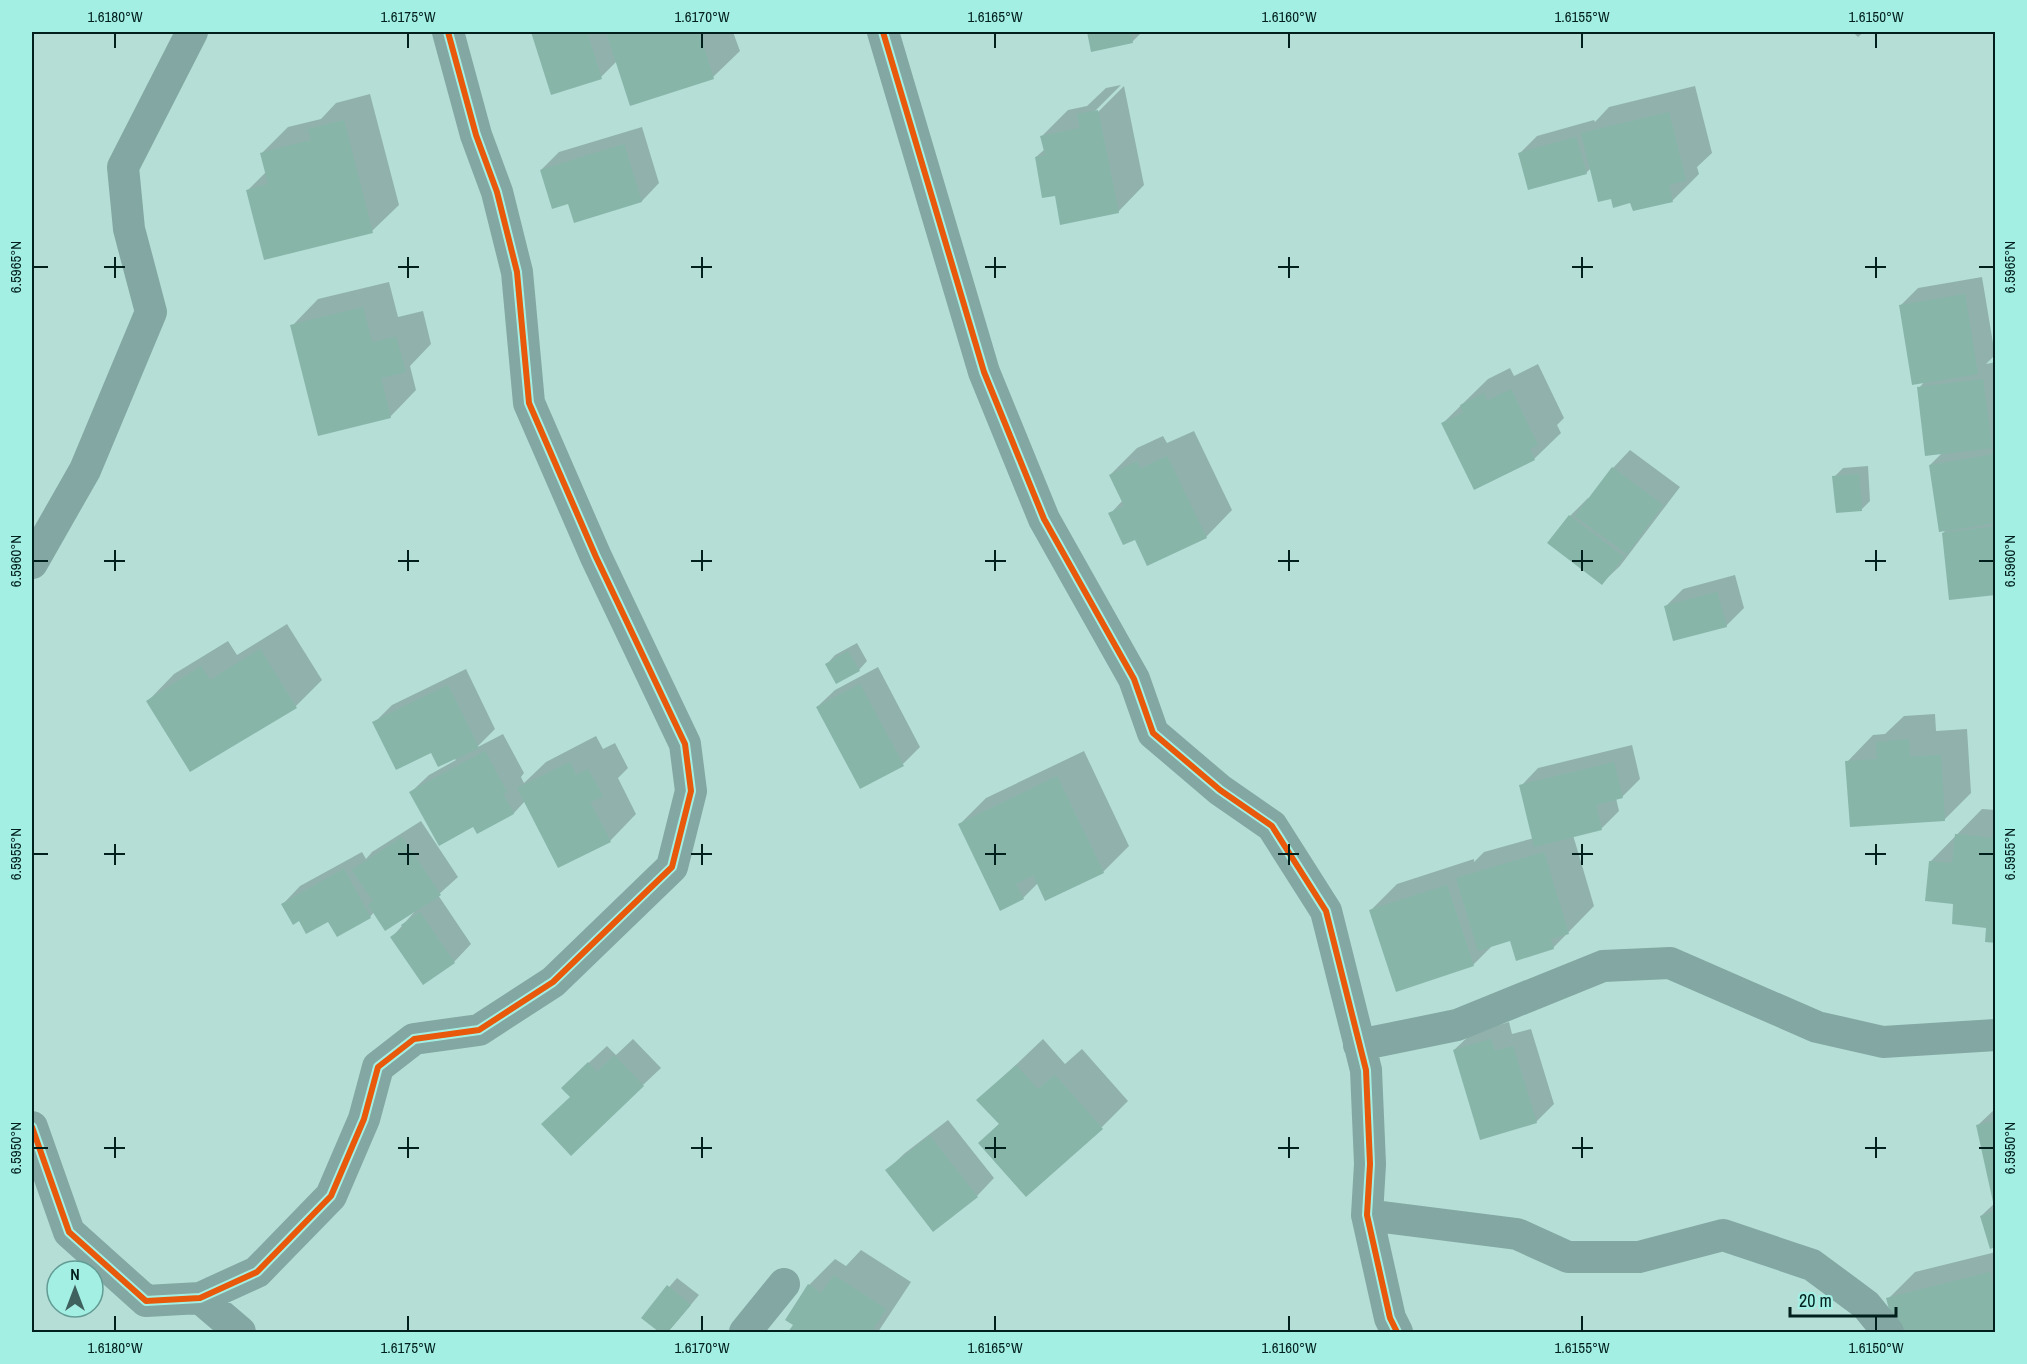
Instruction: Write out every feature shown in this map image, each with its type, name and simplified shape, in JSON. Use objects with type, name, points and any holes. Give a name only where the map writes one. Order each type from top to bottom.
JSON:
[{"type":"street","points":[[32,563],[85,470],[151,312],[129,229],[123,167],[192,32]]},
{"type":"street","points":[[32,1127],[69,1232],[146,1300],[200,1298],[257,1272],[331,1196],[364,1119],[378,1067],[414,1039],[479,1030],[553,982],[672,867],[691,791],[685,744],[596,557],[529,404],[517,272],[497,192],[476,135],[448,32]]},
{"type":"street","points":[[883,32],[984,372],[1044,519],[1134,679],[1153,733],[1220,790],[1272,826],[1326,911],[1366,1070],[1370,1164],[1367,1215],[1390,1318],[1397,1332]]},
{"type":"street","points":[[1359,1045],[1457,1025],[1604,966],[1670,963],[1817,1027],[1883,1042],[1995,1035]]},
{"type":"street","points":[[1367,1215],[1517,1234],[1568,1257],[1639,1257],[1723,1235],[1812,1265],[1866,1305],[1888,1332]]},
{"type":"street","points":[[745,1332],[784,1284]]},
{"type":"street","points":[[200,1298],[240,1332]]},
{"type":"building","points":[[531,32],[587,32],[602,79],[551,95]]},
{"type":"building","points":[[606,32],[699,32],[714,79],[630,106]]},
{"type":"building","points":[[1087,32],[1130,32],[1133,43],[1091,52]]},
{"type":"building","points":[[1098,110],[1119,213],[1060,225],[1055,196],[1042,198],[1035,157],[1045,155],[1040,136],[1080,128],[1077,114]]},
{"type":"building","points":[[1669,112],[1686,180],[1669,185],[1673,202],[1633,211],[1630,203],[1613,208],[1611,199],[1598,202],[1581,133]]},
{"type":"building","points":[[344,120],[373,233],[264,260],[246,190],[268,184],[260,153],[311,140],[308,129]]},
{"type":"building","points":[[1576,137],[1587,174],[1528,190],[1518,153]]},
{"type":"building","points":[[624,144],[642,202],[574,223],[568,204],[552,209],[540,170]]},
{"type":"building","points":[[1965,294],[1978,374],[1912,385],[1899,305]]},
{"type":"building","points":[[363,307],[372,342],[396,337],[406,372],[381,378],[391,418],[318,436],[290,325]]},
{"type":"building","points":[[1983,379],[1992,448],[1925,456],[1917,387]]},
{"type":"building","points":[[1511,389],[1538,445],[1530,449],[1535,460],[1474,490],[1441,423],[1463,413],[1460,405],[1484,393],[1487,401]]},
{"type":"building","points":[[1996,454],[1996,523],[1939,532],[1929,465]]},
{"type":"building","points":[[1167,456],[1207,538],[1147,566],[1135,540],[1123,545],[1108,513],[1124,506],[1109,475],[1137,461],[1140,469]]},
{"type":"building","points":[[1612,467],[1663,505],[1627,554],[1575,516]]},
{"type":"building","points":[[1859,474],[1862,511],[1836,513],[1832,476]]},
{"type":"building","points":[[1569,515],[1624,557],[1602,585],[1547,543]]},
{"type":"building","points":[[1996,526],[1996,595],[1949,600],[1942,533]]},
{"type":"building","points":[[1717,592],[1727,627],[1673,641],[1664,606]]},
{"type":"building","points":[[260,649],[297,708],[190,772],[146,701],[201,666],[210,680]]},
{"type":"building","points":[[848,651],[860,671],[836,684],[825,664]]},
{"type":"building","points":[[860,684],[904,766],[860,789],[816,707]]},
{"type":"building","points":[[448,685],[479,748],[438,767],[431,753],[396,770],[372,722]]},
{"type":"building","points":[[1909,739],[1910,757],[1941,755],[1945,821],[1850,827],[1845,761],[1877,759],[1876,742]]},
{"type":"building","points":[[485,751],[507,792],[503,794],[514,814],[477,834],[473,827],[439,846],[409,792]]},
{"type":"building","points":[[570,762],[576,775],[588,769],[603,796],[590,802],[611,842],[558,868],[517,788]]},
{"type":"building","points":[[1614,762],[1623,798],[1596,805],[1602,830],[1534,847],[1519,785]]},
{"type":"building","points":[[1057,776],[1104,873],[1045,901],[1033,875],[1016,884],[1024,899],[1000,911],[958,824]]},
{"type":"building","points":[[1955,834],[1996,838],[1996,943],[1985,942],[1986,928],[1952,924],[1953,904],[1925,901],[1929,861],[1952,863]]},
{"type":"building","points":[[402,837],[441,895],[385,931],[368,905],[373,901],[352,870]]},
{"type":"building","points":[[1544,852],[1569,934],[1551,939],[1554,949],[1516,961],[1510,941],[1478,951],[1456,878]]},
{"type":"building","points":[[344,869],[371,918],[337,937],[328,922],[306,934],[299,921],[293,925],[281,904]]},
{"type":"building","points":[[1447,885],[1474,966],[1396,992],[1369,910]]},
{"type":"building","points":[[420,912],[455,963],[423,985],[390,937],[403,928],[401,925]]},
{"type":"building","points":[[1491,1039],[1495,1051],[1513,1046],[1537,1123],[1480,1140],[1453,1050]]},
{"type":"building","points":[[614,1055],[644,1086],[571,1156],[541,1124],[570,1097],[561,1088],[588,1062],[597,1072]]},
{"type":"building","points":[[1016,1065],[1038,1089],[1055,1075],[1103,1129],[1026,1197],[978,1143],[999,1124],[976,1100]]},
{"type":"building","points":[[1996,1121],[1996,1201],[1993,1202],[1976,1125]]},
{"type":"building","points":[[930,1136],[978,1197],[933,1232],[885,1170]]},
{"type":"building","points":[[1996,1211],[1996,1247],[1990,1249],[1980,1216]]},
{"type":"building","points":[[1990,1272],[1996,1296],[1996,1332],[1895,1332],[1886,1298]]},
{"type":"building","points":[[834,1275],[886,1309],[871,1332],[788,1332],[793,1325],[785,1320],[808,1284],[821,1293]]},
{"type":"building","points":[[667,1285],[691,1305],[668,1332],[659,1332],[641,1318]]},
{"type":"cycle path","points":[[32,1127],[69,1232],[146,1301],[200,1298],[257,1272],[331,1196],[364,1119],[378,1067],[414,1039],[479,1030],[553,982],[672,867],[691,791],[685,744],[596,557],[529,403],[517,272],[497,192],[476,135],[448,32]]},
{"type":"cycle path","points":[[883,32],[984,372],[1044,519],[1134,679],[1153,733],[1220,790],[1272,826],[1326,911],[1366,1070],[1370,1164],[1367,1215],[1390,1318],[1397,1332]]}]
